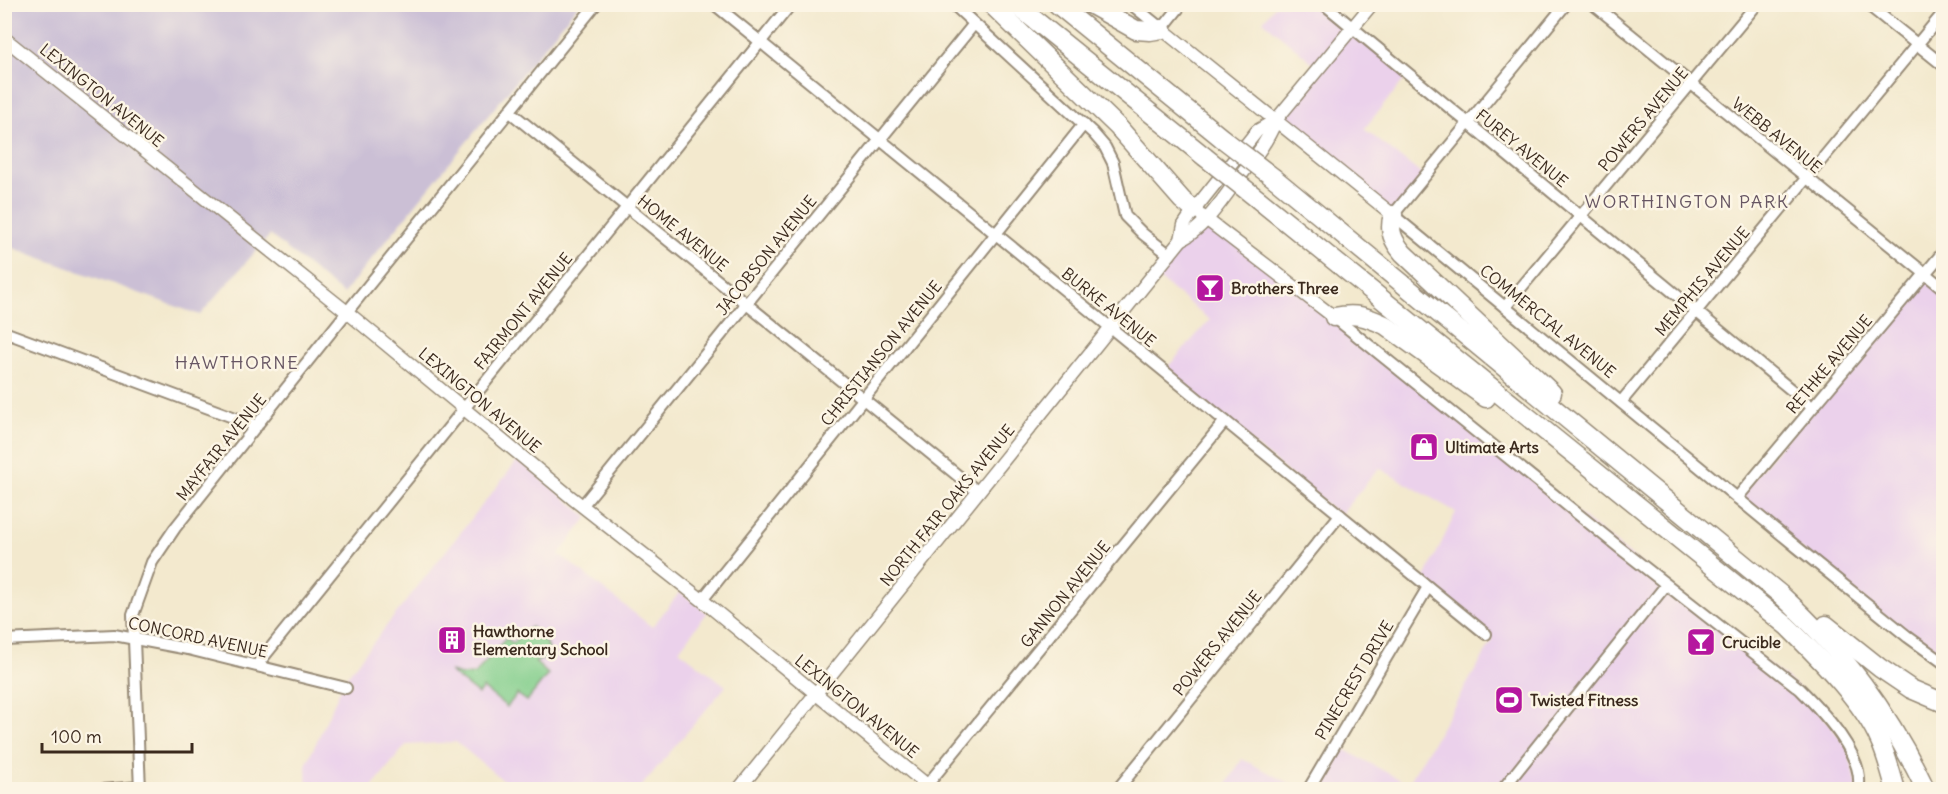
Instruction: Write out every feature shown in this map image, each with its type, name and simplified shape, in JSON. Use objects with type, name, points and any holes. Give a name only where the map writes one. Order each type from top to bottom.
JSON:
[{"type":"highway","points":[[991,4],[1118,127],[1182,200],[1200,215]]},
{"type":"highway","points":[[1015,4],[1778,619],[1814,653],[1862,710],[1880,740],[1896,789]]},
{"type":"highway","points":[[1057,4],[1274,178],[1780,594],[1828,640],[1865,684],[1900,739],[1926,789]]},
{"type":"highway","points":[[1090,4],[1136,30],[1162,29]]},
{"type":"highway","points":[[1393,215],[1391,232],[1394,242],[1403,253],[1553,394],[1573,424]]},
{"type":"highway","points":[[1334,316],[1350,314],[1366,317],[1385,325],[1686,543]]},
{"type":"highway","points":[[1780,594],[1911,689],[1944,703]]},
{"type":"street","name":"MAYFAIR AVENUE","points":[[140,788],[133,615],[152,562],[175,528],[346,312],[596,4]]},
{"type":"street","name":"BURKE AVENUE","points":[[714,4],[1486,634]]},
{"type":"street","name":"FAIRMONT AVENUE","points":[[257,665],[791,4]]},
{"type":"street","points":[[953,4],[1084,124],[1105,147],[1113,163],[1125,216],[1143,234],[1170,255]]},
{"type":"street","name":"COMMERCIAL AVENUE","points":[[1131,4],[1393,215],[1908,637],[1944,663]]},
{"type":"street","points":[[1162,29],[1182,4]]},
{"type":"street","name":"FUREY AVENUE","points":[[1324,4],[1812,406]]},
{"type":"street","name":"NORTH FAIR OAKS AVENUE","points":[[738,789],[1170,255],[1181,240],[1184,225],[1200,215],[1257,131],[1276,120],[1372,4]]},
{"type":"street","points":[[1393,215],[1566,4]]},
{"type":"street","name":"WEBB AVENUE","points":[[1593,4],[1944,289]]},
{"type":"street","name":"POWERS AVENUE","points":[[1505,307],[1757,4]]},
{"type":"street","points":[[1867,4],[1944,66]]},
{"type":"street","name":"MEMPHIS AVENUE","points":[[1621,402],[1944,12]]},
{"type":"street","name":"JACOBSON AVENUE","points":[[582,506],[974,24]]},
{"type":"street","name":"LEXINGTON AVENUE","points":[[4,38],[465,408],[582,506],[702,600],[930,787]]},
{"type":"street","name":"HOME AVENUE","points":[[509,111],[978,492]]},
{"type":"street","name":"CHRISTIANSON AVENUE","points":[[702,600],[1084,124]]},
{"type":"street","points":[[1200,215],[1334,316],[1666,585],[1792,683],[1823,711],[1847,747],[1856,766],[1860,783],[1858,789]]},
{"type":"street","name":"RETHKE AVENUE","points":[[1737,498],[1944,251]]},
{"type":"street","points":[[4,332],[257,426]]},
{"type":"street","name":"GANNON AVENUE","points":[[930,787],[1225,422]]},
{"type":"street","name":"POWERS AVENUE","points":[[1117,789],[1340,515]]},
{"type":"street","points":[[1502,789],[1666,585]]},
{"type":"street","name":"PINECREST DRIVE","points":[[1308,789],[1428,586]]},
{"type":"street","name":"CONCORD AVENUE","points":[[4,640],[114,635],[257,665],[346,688]]},
{"type":"street","points":[[100,789],[140,788]]},
{"type":"shaded area","points":[[4,5],[578,5],[343,294],[270,235],[200,315],[5,245]]},
{"type":"shaded area","points":[[1276,5],[1324,5],[1409,74],[1364,129],[1425,177],[1393,215],[1276,120],[1319,68],[1263,21]]},
{"type":"shaded area","points":[[1207,220],[1800,689],[1847,747],[1858,789],[1308,789],[1334,744],[1408,784],[1493,640],[1423,582],[1456,512],[1379,468],[1340,515],[1164,371],[1210,320],[1154,275]]},
{"type":"shaded area","points":[[1925,273],[1943,289],[1943,663],[1737,498]]},
{"type":"shaded area","points":[[518,460],[588,517],[559,554],[652,627],[680,592],[707,613],[679,650],[726,686],[639,789],[514,789],[456,742],[406,745],[370,789],[307,789],[306,765],[346,677]]},
{"type":"shaded area","points":[[1242,759],[1301,789],[1224,789]]},
{"type":"green space","points":[[531,627],[544,640],[551,657],[535,662],[548,674],[527,701],[517,694],[507,707],[483,688],[478,694],[450,672],[461,675],[475,674],[506,638],[513,643]]},
{"type":"place","name":"Brothers Three","points":[[1210,288]]},
{"type":"place","name":"Ultimate Arts","points":[[1424,447]]},
{"type":"place","name":"Hawthorne Elementary School","points":[[452,640]]},
{"type":"place","name":"Crucible","points":[[1701,642]]},
{"type":"place","name":"Twisted Fitness","points":[[1509,700]]},
{"type":"district","name":"WORTHINGTON PARK","points":[[1687,202]]},
{"type":"district","name":"HAWTHORNE","points":[[237,363]]}]
